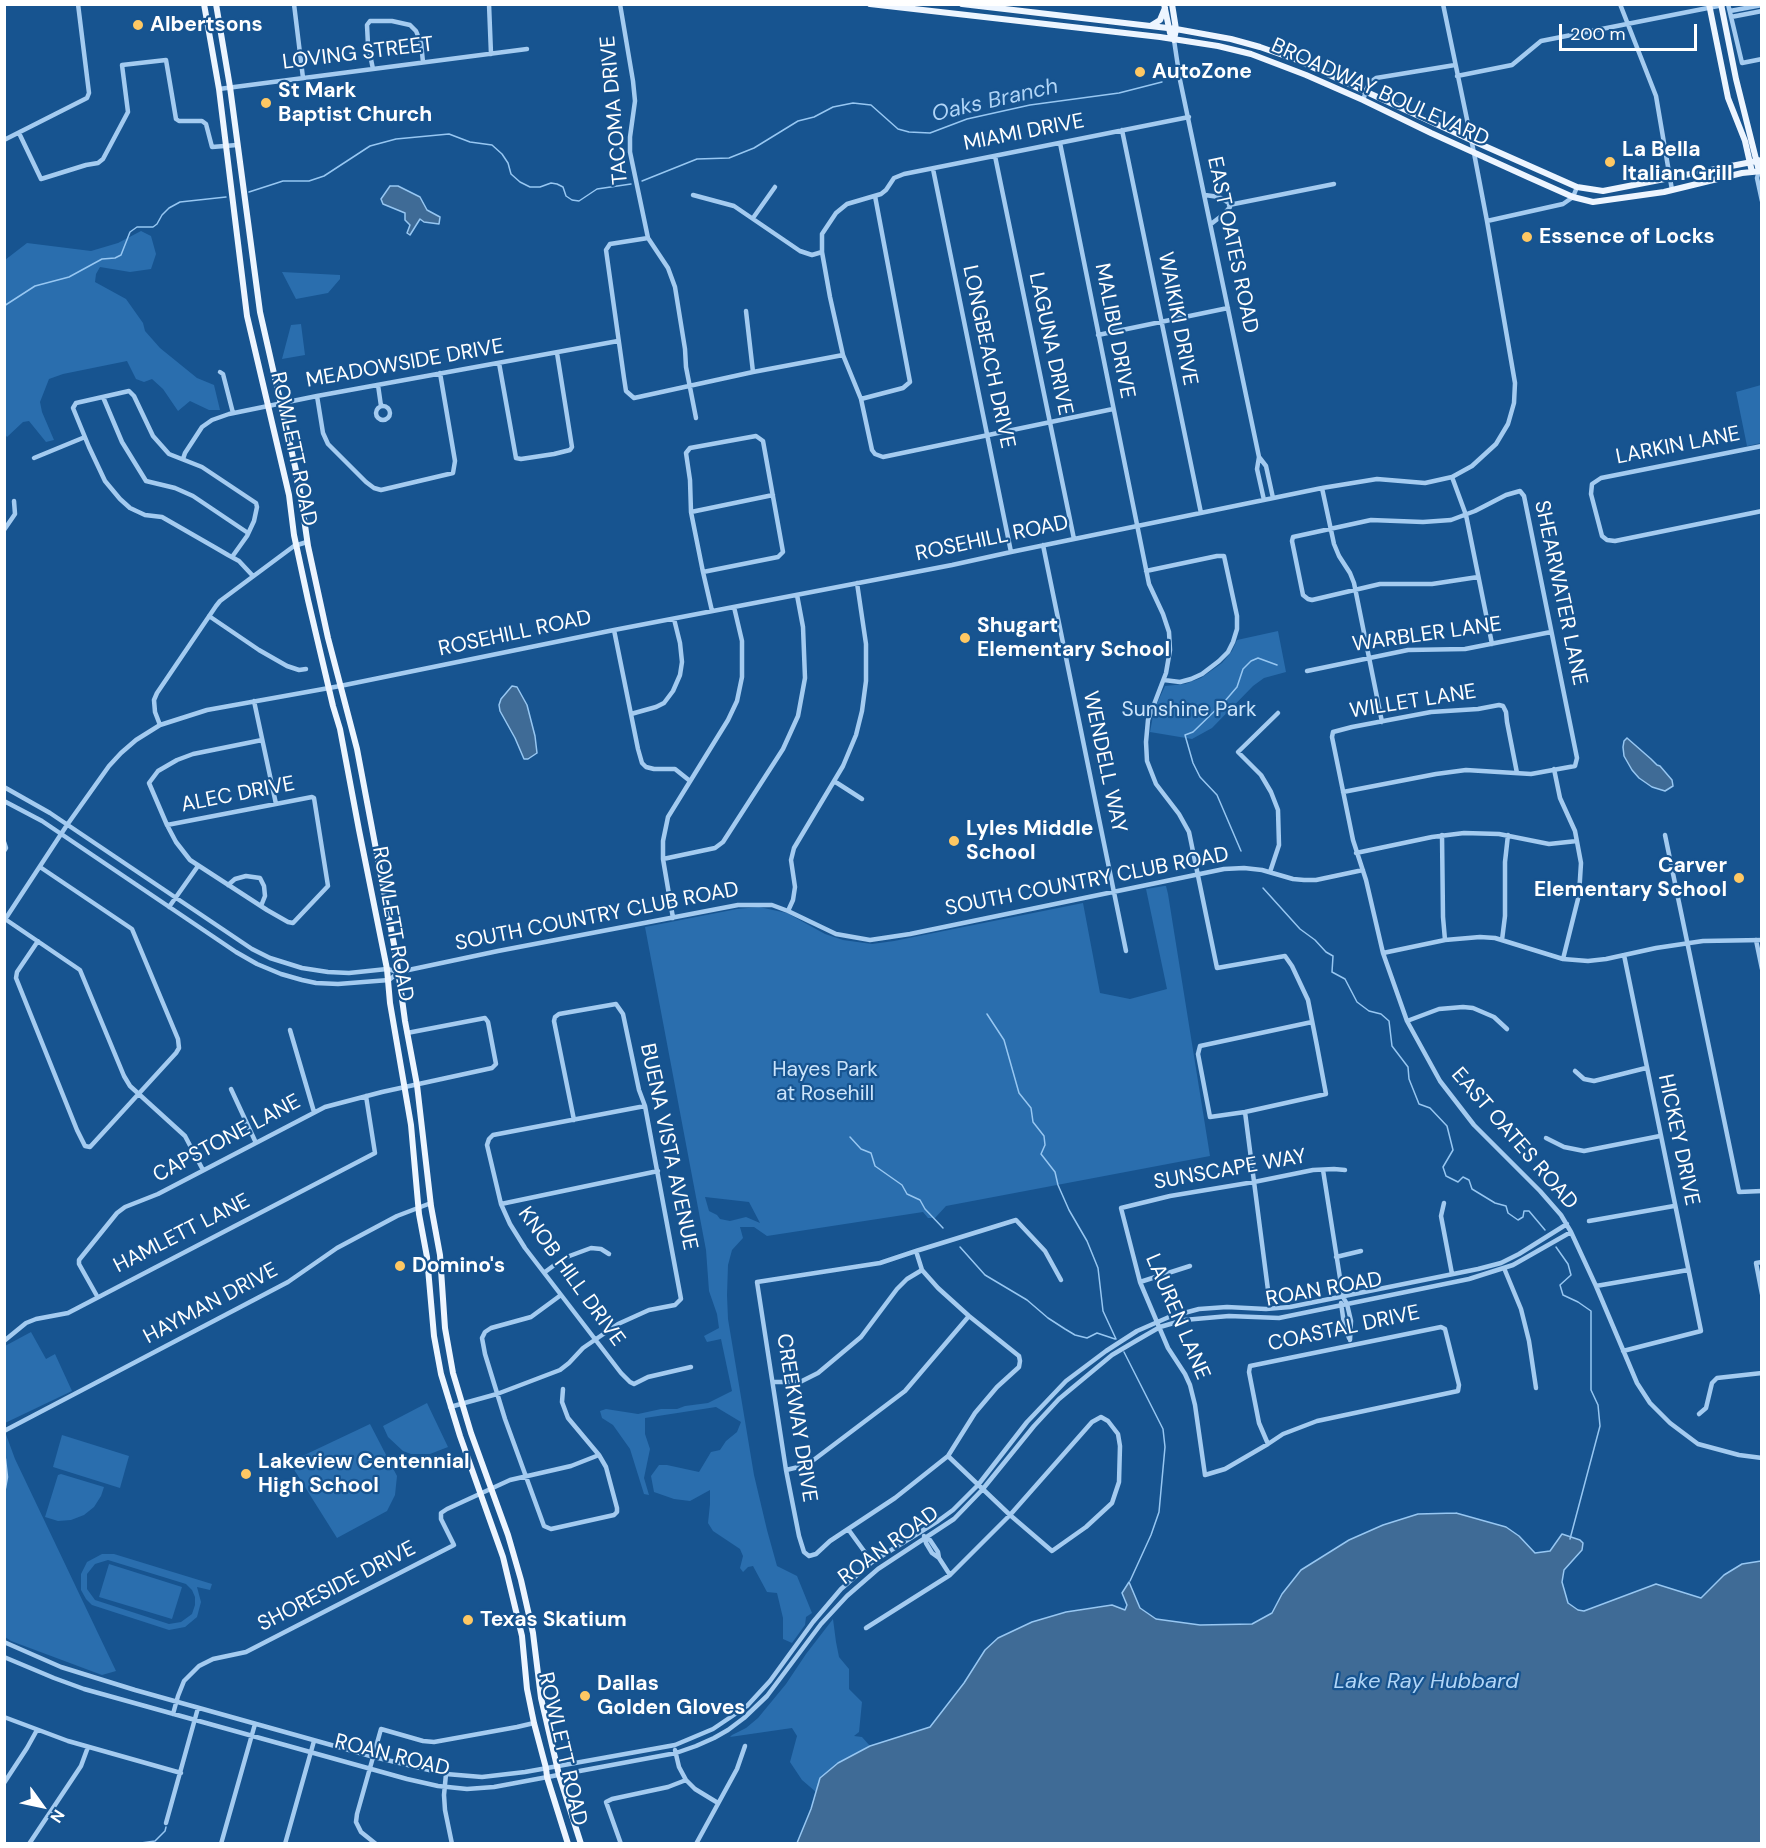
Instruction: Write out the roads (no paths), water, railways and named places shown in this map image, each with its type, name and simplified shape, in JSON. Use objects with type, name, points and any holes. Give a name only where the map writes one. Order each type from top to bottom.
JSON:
[{"type":"main road","name":"ROWLETT ROAD","points":[[204,4],[219,89],[247,316],[340,729],[387,969],[390,1003],[411,1125],[418,1206],[441,1374],[510,1583],[522,1636],[527,1689],[534,1723],[547,1777],[568,1844]]},
{"type":"main road","name":"ROWLETT ROAD","points":[[216,4],[230,87],[260,312],[299,484],[307,542],[354,738],[399,972],[417,1085],[453,1373],[461,1404],[492,1487],[521,1580],[533,1633],[539,1686],[557,1767],[581,1844]]},
{"type":"main road","name":"BROADWAY BOULEVARD","points":[[870,4],[1174,40],[1218,46],[1251,54],[1290,68],[1363,100],[1573,197],[1596,202],[1672,190],[1752,172],[1760,173]]},
{"type":"main road","name":"BROADWAY BOULEVARD","points":[[962,4],[1173,28],[1260,47],[1297,60],[1577,187],[1603,191],[1760,160]]},
{"type":"main road","points":[[1150,26],[1160,20],[1167,5]]},
{"type":"main road","name":"EAST OATES ROAD","points":[[1167,5],[1174,40]]},
{"type":"main road","points":[[1722,5],[1736,79],[1760,160],[1760,173]]},
{"type":"main road","points":[[1709,6],[1728,99],[1745,141],[1752,172]]},
{"type":"main road","points":[[207,19],[219,17]]},
{"type":"main road","points":[[1724,80],[1736,79]]},
{"type":"main road","points":[[241,272],[254,270]]},
{"type":"main road","points":[[259,367],[271,365]]},
{"type":"main road","points":[[346,764],[359,762]]},
{"type":"main road","points":[[428,1269],[441,1267]]},
{"type":"main road","points":[[434,1333],[446,1328]]},
{"type":"main road","points":[[510,1583],[521,1580]]},
{"type":"main road","points":[[534,1723],[546,1718]]},
{"type":"street","points":[[4,140],[87,98],[89,93],[78,4]]},
{"type":"street","points":[[294,4],[303,78]]},
{"type":"street","points":[[489,4],[491,54]]},
{"type":"street","name":"TACOMA DRIVE","points":[[620,4],[635,101],[630,152],[648,238],[668,268],[675,286],[689,387],[696,418]]},
{"type":"street","name":"ROSEHILL ROAD","points":[[5,920],[67,825],[120,753],[160,725],[207,710],[340,686],[952,565],[1322,488],[1377,478],[1425,483],[1452,477],[1472,466],[1496,444],[1508,424],[1514,403],[1515,383],[1472,140],[1443,4]]},
{"type":"street","points":[[1620,4],[1656,96],[1672,190]]},
{"type":"street","points":[[1728,4],[1742,63],[1761,59]]},
{"type":"street","points":[[1457,76],[1512,65],[1541,41],[1722,5]]},
{"type":"street","points":[[1730,14],[1761,8]]},
{"type":"street","points":[[373,69],[368,45],[367,26],[370,21],[392,21],[410,25],[416,31],[421,43],[423,62]]},
{"type":"street","name":"EAST OATES ROAD","points":[[1174,40],[1259,457],[1257,470],[1264,500]]},
{"type":"street","name":"LOVING STREET","points":[[219,89],[527,48]]},
{"type":"street","points":[[19,133],[41,179],[101,162],[128,112],[122,65],[166,60],[176,119],[202,121],[206,124],[212,147],[237,145]]},
{"type":"street","points":[[1363,100],[1369,83],[1376,78],[1455,65]]},
{"type":"street","name":"MIAMI DRIVE","points":[[875,196],[886,190],[894,178],[933,168],[1189,117]]},
{"type":"street","name":"WAIKIKI DRIVE","points":[[1122,130],[1201,513]]},
{"type":"street","name":"MALIBU DRIVE","points":[[1060,142],[1146,571],[1168,632],[1170,650],[1164,681],[1148,720],[1147,761],[1156,784],[1179,814],[1188,832],[1217,968],[1285,956],[1304,990],[1312,1022]]},
{"type":"street","name":"LAGUNA DRIVE","points":[[995,156],[1074,539]]},
{"type":"street","name":"LONGBEACH DRIVE","points":[[933,168],[1011,552]]},
{"type":"street","points":[[1760,173],[1761,201]]},
{"type":"street","points":[[1204,195],[1219,198],[1229,205],[1334,184]]},
{"type":"street","points":[[753,218],[775,187]]},
{"type":"street","points":[[1486,221],[1563,204],[1573,197],[1577,187]]},
{"type":"street","points":[[693,195],[734,206],[800,251],[812,255],[822,252]]},
{"type":"street","points":[[861,399],[903,388],[910,382],[875,196],[847,204],[836,213],[822,234],[822,252],[843,355],[861,399],[872,450],[883,457],[1113,409]]},
{"type":"street","points":[[1211,224],[1224,214],[1230,207],[1229,205]]},
{"type":"street","points":[[648,238],[610,244],[606,250],[626,391],[634,398],[843,355]]},
{"type":"street","points":[[1098,335],[1228,308]]},
{"type":"street","points":[[746,311],[753,372]]},
{"type":"street","name":"MEADOWSIDE DRIVE","points":[[183,459],[202,427],[212,420],[233,413],[618,341]]},
{"type":"street","points":[[499,363],[516,458],[554,454],[570,450],[572,447],[557,353]]},
{"type":"street","points":[[220,372],[223,374],[233,413]]},
{"type":"street","points":[[317,396],[322,434],[328,444],[366,482],[381,490],[453,473],[455,461],[440,373]]},
{"type":"street","points":[[378,385],[381,405]]},
{"type":"street","points":[[232,557],[254,522],[256,503],[202,467],[169,454],[153,436],[134,396],[129,391],[80,401],[74,405],[74,412],[105,481],[120,499],[130,508],[145,515],[162,517],[232,557],[253,576]]},
{"type":"street","points":[[103,397],[122,442],[146,481],[187,493],[248,533]]},
{"type":"street","points":[[703,572],[778,557],[782,554],[763,441],[753,435],[690,448],[687,451],[691,512],[703,572],[712,611]]},
{"type":"street","points":[[34,458],[85,437]]},
{"type":"street","name":"LARKIN LANE","points":[[1761,446],[1601,478],[1592,484],[1591,494],[1602,536],[1606,540],[1615,541],[1761,511]]},
{"type":"street","name":"EAST OATES ROAD","points":[[1259,457],[1266,466],[1273,498]]},
{"type":"street","points":[[1452,477],[1466,515],[1492,644]]},
{"type":"street","points":[[1322,488],[1336,550],[1350,573],[1382,722]]},
{"type":"street","name":"SHEARWATER LANE","points":[[1466,515],[1512,493],[1520,491],[1524,496],[1578,758],[1575,766],[1554,769]]},
{"type":"street","points":[[691,512],[773,495]]},
{"type":"street","points":[[4,530],[15,514],[14,501]]},
{"type":"street","points":[[1466,515],[1437,522],[1371,520],[1293,537],[1292,549],[1303,595],[1312,600],[1354,589],[1387,584],[1432,584],[1478,577]]},
{"type":"street","points":[[160,725],[155,712],[154,700],[157,693],[220,601],[297,545],[307,542]]},
{"type":"street","name":"WENDELL WAY","points":[[1043,545],[1126,951]]},
{"type":"street","points":[[1146,571],[1224,556],[1237,616],[1237,629],[1233,642],[1223,657],[1197,677],[1180,682],[1164,681]]},
{"type":"street","points":[[788,911],[795,887],[791,860],[794,848],[843,766],[856,735],[862,711],[866,681],[866,644],[856,583]]},
{"type":"street","points":[[663,859],[715,848],[723,842],[783,749],[798,716],[805,678],[803,627],[797,595]]},
{"type":"street","points":[[673,918],[663,859],[668,817],[728,720],[737,701],[742,677],[742,641],[734,607]]},
{"type":"street","points":[[209,616],[287,666],[299,670],[306,669]]},
{"type":"street","points":[[631,714],[664,703],[673,691],[680,675],[682,662],[674,619]]},
{"type":"street","points":[[614,630],[642,763],[654,769],[675,770],[690,780]]},
{"type":"street","name":"WARBLER LANE","points":[[1307,671],[1419,649],[1456,650],[1551,632]]},
{"type":"street","points":[[254,701],[276,804]]},
{"type":"street","name":"WILLET LANE","points":[[1333,732],[1431,712],[1478,709],[1499,705],[1503,706],[1506,712],[1517,773]]},
{"type":"street","points":[[1270,872],[1279,845],[1278,810],[1262,775],[1238,752],[1278,713]]},
{"type":"street","name":"EAST OATES ROAD","points":[[1333,732],[1332,743],[1356,853],[1366,880],[1383,953],[1407,1021],[1425,1056],[1453,1100],[1494,1146],[1540,1191],[1567,1224],[1637,1383],[1650,1402],[1673,1425],[1698,1444],[1739,1455],[1761,1458]]},
{"type":"street","points":[[228,885],[235,879],[246,876],[260,878],[266,896],[261,906],[198,866],[190,860],[176,842],[149,783],[158,771],[185,757],[262,740]]},
{"type":"street","points":[[1343,792],[1466,770],[1531,774],[1554,769],[1560,798],[1573,827],[1581,863],[1581,884],[1563,959]]},
{"type":"street","points":[[834,781],[862,799]]},
{"type":"street","points":[[4,787],[67,825]]},
{"type":"street","name":"ALEC DRIVE","points":[[167,825],[314,798],[328,886],[293,923],[261,906]]},
{"type":"street","points":[[4,801],[42,821],[61,835]]},
{"type":"street","name":"SOUTH COUNTRY CLUB ROAD","points":[[67,825],[175,898],[270,958],[316,971],[349,973],[387,969],[399,972]]},
{"type":"street","points":[[1356,853],[1442,835],[1471,833],[1508,835],[1549,844],[1577,841]]},
{"type":"street","name":"SOUTH COUNTRY CLUB ROAD","points":[[61,835],[241,955],[281,974],[316,983],[352,984],[388,980],[399,972],[738,905],[772,905],[836,934],[870,940],[910,934],[1232,868],[1251,868],[1305,880],[1316,880],[1363,870]]},
{"type":"street","points":[[1442,835],[1445,940]]},
{"type":"street","points":[[1502,940],[1508,835]]},
{"type":"street","points":[[1665,835],[1739,1192],[1761,1191]]},
{"type":"street","points":[[4,843],[6,848],[4,851]]},
{"type":"street","points":[[168,907],[198,866]]},
{"type":"street","points":[[38,941],[17,972],[16,978],[77,1130],[85,1146],[90,1147],[176,1053],[178,1039],[132,929],[40,867]]},
{"type":"street","points":[[5,920],[80,970],[130,1086],[185,1136],[203,1170]]},
{"type":"street","points":[[1383,953],[1445,940],[1480,937],[1495,938],[1563,959],[1588,961],[1688,943],[1715,940],[1759,940],[1761,969]]},
{"type":"street","points":[[241,955],[247,945]]},
{"type":"street","name":"HICKEY DRIVE","points":[[1623,1351],[1701,1331],[1624,955]]},
{"type":"street","name":"BUENA VISTA AVENUE","points":[[574,1120],[555,1017],[582,1009],[616,1004],[623,1014],[639,1090],[645,1106],[682,1296],[679,1303],[675,1305],[637,1314],[595,1339]]},
{"type":"street","points":[[1407,1021],[1439,1009],[1463,1006],[1494,1017],[1506,1029]]},
{"type":"street","name":"CAPSTONE LANE","points":[[97,1296],[78,1264],[82,1255],[124,1207],[158,1194],[325,1107],[492,1068],[496,1064],[488,1022],[485,1018],[408,1033]]},
{"type":"street","points":[[1312,1022],[1326,1094],[1210,1118],[1198,1054],[1200,1046],[1312,1022]]},
{"type":"street","points":[[290,1030],[314,1112]]},
{"type":"street","points":[[1575,1071],[1584,1079],[1594,1081],[1646,1068]]},
{"type":"street","points":[[231,1089],[256,1143]]},
{"type":"street","name":"HAMLETT LANE","points":[[4,1341],[26,1323],[68,1313],[375,1153],[366,1096]]},
{"type":"street","name":"KNOB HILL DRIVE","points":[[645,1106],[493,1135],[487,1145],[501,1204],[510,1224],[525,1248],[621,1373],[634,1384],[648,1377],[691,1367]]},
{"type":"street","points":[[1245,1112],[1268,1290]]},
{"type":"street","points":[[1546,1138],[1564,1148],[1584,1151],[1660,1136]]},
{"type":"street","points":[[1323,1170],[1344,1305],[1344,1323],[1351,1343]]},
{"type":"street","name":"SUNSCAPE WAY","points":[[1121,1208],[1170,1196],[1305,1172],[1345,1170]]},
{"type":"street","points":[[501,1204],[658,1172]]},
{"type":"street","name":"HAYMAN DRIVE","points":[[4,1431],[288,1282],[331,1251],[418,1206],[431,1203]]},
{"type":"street","points":[[1444,1203],[1441,1216],[1453,1282]]},
{"type":"street","points":[[1590,1221],[1674,1206]]},
{"type":"street","name":"LAUREN LANE","points":[[1121,1208],[1140,1282],[1168,1348],[1190,1384],[1205,1475],[1226,1469],[1268,1444]]},
{"type":"street","points":[[878,1569],[848,1529],[895,1498],[948,1456],[975,1413],[997,1386],[1019,1367],[1020,1361],[1019,1356],[938,1288],[922,1270],[916,1251],[1016,1220],[1045,1251],[1061,1280]]},
{"type":"street","name":"ROAN ROAD","points":[[4,1642],[62,1667],[198,1708],[374,1757],[446,1774],[482,1777],[525,1772],[675,1745],[704,1734],[731,1719],[747,1706],[770,1681],[819,1614],[841,1589],[872,1562],[953,1510],[980,1488],[1027,1422],[1066,1381],[1124,1339],[1157,1321],[1199,1309],[1227,1307],[1277,1309],[1343,1298],[1501,1263],[1567,1224]]},
{"type":"street","name":"ROAN ROAD","points":[[4,1657],[72,1685],[371,1769],[445,1787],[481,1789],[676,1753],[728,1730],[757,1707],[821,1624],[847,1596],[878,1569],[954,1519],[1059,1399],[1112,1355],[1160,1327],[1200,1317],[1280,1318],[1469,1279],[1504,1268],[1571,1232]]},
{"type":"street","points":[[545,1272],[564,1258],[591,1248],[601,1249],[609,1254]]},
{"type":"street","name":"CREEKWAY DRIVE","points":[[848,1529],[816,1554],[809,1556],[804,1552],[786,1470],[757,1282],[880,1263],[916,1251]]},
{"type":"street","points":[[1336,1257],[1361,1251]]},
{"type":"street","points":[[1759,1262],[1761,1294]]},
{"type":"street","points":[[1501,1263],[1521,1309],[1529,1341],[1536,1388]]},
{"type":"street","points":[[1140,1282],[1190,1266]]},
{"type":"street","points":[[773,1382],[800,1382],[818,1373],[861,1338],[897,1289],[907,1279],[922,1270]]},
{"type":"street","points":[[1596,1286],[1688,1270]]},
{"type":"street","points":[[561,1295],[531,1317],[491,1328],[482,1338],[497,1394],[544,1526],[550,1529],[614,1515],[617,1512],[606,1467],[599,1455],[568,1418],[562,1401],[563,1389]]},
{"type":"street","points":[[786,1470],[807,1465],[905,1391],[969,1316]]},
{"type":"street","name":"COASTAL DRIVE","points":[[1444,1328],[1459,1385],[1458,1391],[1317,1421],[1283,1434],[1268,1444],[1259,1423],[1249,1372],[1250,1366],[1351,1343],[1444,1328]]},
{"type":"street","points":[[450,1407],[497,1394],[560,1370],[595,1339]]},
{"type":"street","points":[[1699,1414],[1706,1408],[1712,1383],[1717,1378],[1761,1373]]},
{"type":"street","points":[[866,1628],[950,1575],[1010,1515],[1092,1422],[1101,1416],[1118,1434],[1119,1482],[1112,1503],[1086,1527],[1052,1551],[1010,1515],[980,1488],[948,1456]]},
{"type":"street","name":"SHORESIDE DRIVE","points":[[173,1714],[184,1681],[199,1666],[213,1659],[246,1652],[454,1545],[441,1520],[441,1513],[447,1509],[492,1487],[526,1475],[571,1466],[599,1455]]},
{"type":"street","points":[[4,1459],[6,1477],[4,1488]]},
{"type":"street","points":[[921,1531],[926,1543],[950,1575]]},
{"type":"street","points":[[770,1681],[776,1684]]},
{"type":"street","points":[[166,1823],[182,1773],[198,1708]]},
{"type":"street","points":[[4,1717],[88,1747],[182,1773]]},
{"type":"street","points":[[376,1844],[361,1832],[356,1822],[381,1729],[434,1742],[534,1723]]},
{"type":"street","points":[[221,1844],[255,1724]]},
{"type":"street","points":[[4,1783],[37,1730]]},
{"type":"street","points":[[285,1844],[314,1741]]},
{"type":"street","points":[[675,1745],[679,1767],[686,1780],[695,1790],[718,1803]]},
{"type":"street","points":[[696,1844],[737,1769],[745,1746]]},
{"type":"street","points":[[29,1844],[81,1766],[88,1747]]},
{"type":"street","points":[[446,1774],[445,1810],[452,1844]]},
{"type":"street","points":[[621,1844],[606,1802],[612,1798],[668,1787],[686,1780]]},
{"type":"water","points":[[390,186],[398,186],[420,197],[427,210],[440,217],[439,224],[424,222],[420,219],[410,235],[407,233],[410,225],[405,220],[405,213],[383,204],[381,199]]},
{"type":"water","points":[[512,686],[517,687],[527,705],[535,736],[537,753],[528,759],[524,759],[500,711],[501,699]]},
{"type":"water","points":[[1627,738],[1660,766],[1672,780],[1673,786],[1665,791],[1652,787],[1639,778],[1624,756],[1624,741]]},
{"type":"water","name":"Lake Ray Hubbard","points":[[1456,1513],[1506,1527],[1519,1536],[1535,1553],[1550,1551],[1562,1534],[1580,1540],[1583,1543],[1582,1550],[1564,1570],[1562,1582],[1568,1603],[1584,1611],[1656,1584],[1701,1598],[1724,1575],[1742,1564],[1761,1561],[1761,1843],[797,1843],[811,1809],[820,1778],[838,1763],[870,1746],[930,1727],[964,1683],[985,1650],[998,1638],[1032,1622],[1066,1612],[1112,1605],[1125,1610],[1127,1605],[1122,1593],[1129,1582],[1140,1608],[1156,1619],[1200,1625],[1252,1624],[1272,1613],[1282,1594],[1301,1570],[1349,1540],[1383,1525],[1418,1514]]},
{"type":"waterway","name":"Oaks Branch","points":[[642,181],[697,159],[729,158],[754,148],[798,121],[814,117],[833,107],[853,103],[871,105],[898,129],[930,133],[967,119],[1030,105],[1119,93],[1162,82]]},
{"type":"waterway","name":"Oaks Branch","points":[[249,192],[283,181],[309,181],[324,176],[370,146],[396,139],[449,134],[470,142],[492,145],[502,154],[511,174],[520,182],[530,187],[557,184],[563,187],[566,196],[572,200],[579,201],[597,189],[631,184]]},
{"type":"waterway","name":"Oaks Branch","points":[[4,306],[35,286],[69,277],[102,259],[121,255],[130,232],[137,227],[153,227],[169,208],[180,202],[226,197]]},
{"type":"waterway","points":[[1241,851],[1217,795],[1200,777],[1193,763],[1185,735],[1193,732],[1225,701],[1237,687],[1243,669],[1251,661],[1258,658],[1277,665]]},
{"type":"waterway","points":[[1263,888],[1300,929],[1333,956],[1332,972],[1345,979],[1357,1002],[1369,1011],[1381,1014],[1389,1021],[1392,1046],[1408,1067],[1409,1079],[1419,1104],[1430,1108],[1447,1126],[1453,1150],[1443,1167],[1446,1176],[1458,1182],[1463,1177],[1469,1180],[1472,1189],[1495,1203],[1506,1206],[1508,1213],[1518,1220],[1523,1217],[1524,1211],[1529,1211],[1545,1230]]},
{"type":"waterway","points":[[987,1014],[1004,1040],[1019,1093],[1031,1108],[1033,1122],[1044,1136],[1045,1145],[1041,1154],[1055,1172],[1069,1210],[1087,1241],[1098,1268],[1103,1311],[1116,1339]]},
{"type":"waterway","points":[[850,1137],[861,1149],[871,1153],[875,1166],[902,1185],[907,1194],[920,1200],[925,1209],[943,1228]]},
{"type":"waterway","points":[[960,1247],[985,1275],[1027,1300],[1048,1318],[1075,1335],[1087,1338],[1097,1333],[1115,1339]]},
{"type":"waterway","points":[[1556,1247],[1568,1264],[1571,1275],[1560,1285],[1563,1295],[1591,1311],[1591,1390],[1598,1405],[1600,1426],[1570,1539]]},
{"type":"waterway","points":[[1124,1352],[1163,1429],[1165,1447],[1159,1512],[1130,1581]]},
{"type":"waterway","points":[[134,1844],[155,1841],[166,1827]]},
{"type":"place","name":"Albertsons","points":[[138,25]]},
{"type":"place","name":"AutoZone","points":[[1140,72]]},
{"type":"place","name":"St Mark Baptist Church","points":[[266,103]]},
{"type":"place","name":"La Bella Italian Grill","points":[[1610,162]]},
{"type":"place","name":"Essence of Locks","points":[[1527,237]]},
{"type":"place","name":"Shugart Elementary School","points":[[965,638]]},
{"type":"place","name":"Lyles Middle School","points":[[954,841]]},
{"type":"place","name":"Carver Elementary School","points":[[1739,878]]},
{"type":"place","name":"Domino's","points":[[400,1266]]},
{"type":"place","name":"Lakeview Centennial High School","points":[[246,1474]]},
{"type":"place","name":"Texas Skatium","points":[[468,1620]]},
{"type":"place","name":"Dallas Golden Gloves","points":[[585,1696]]},
{"type":"park label","name":"Sunshine Park","points":[[1189,710]]},
{"type":"park label","name":"Hayes Park at Rosehill","points":[[825,1082]]}]
